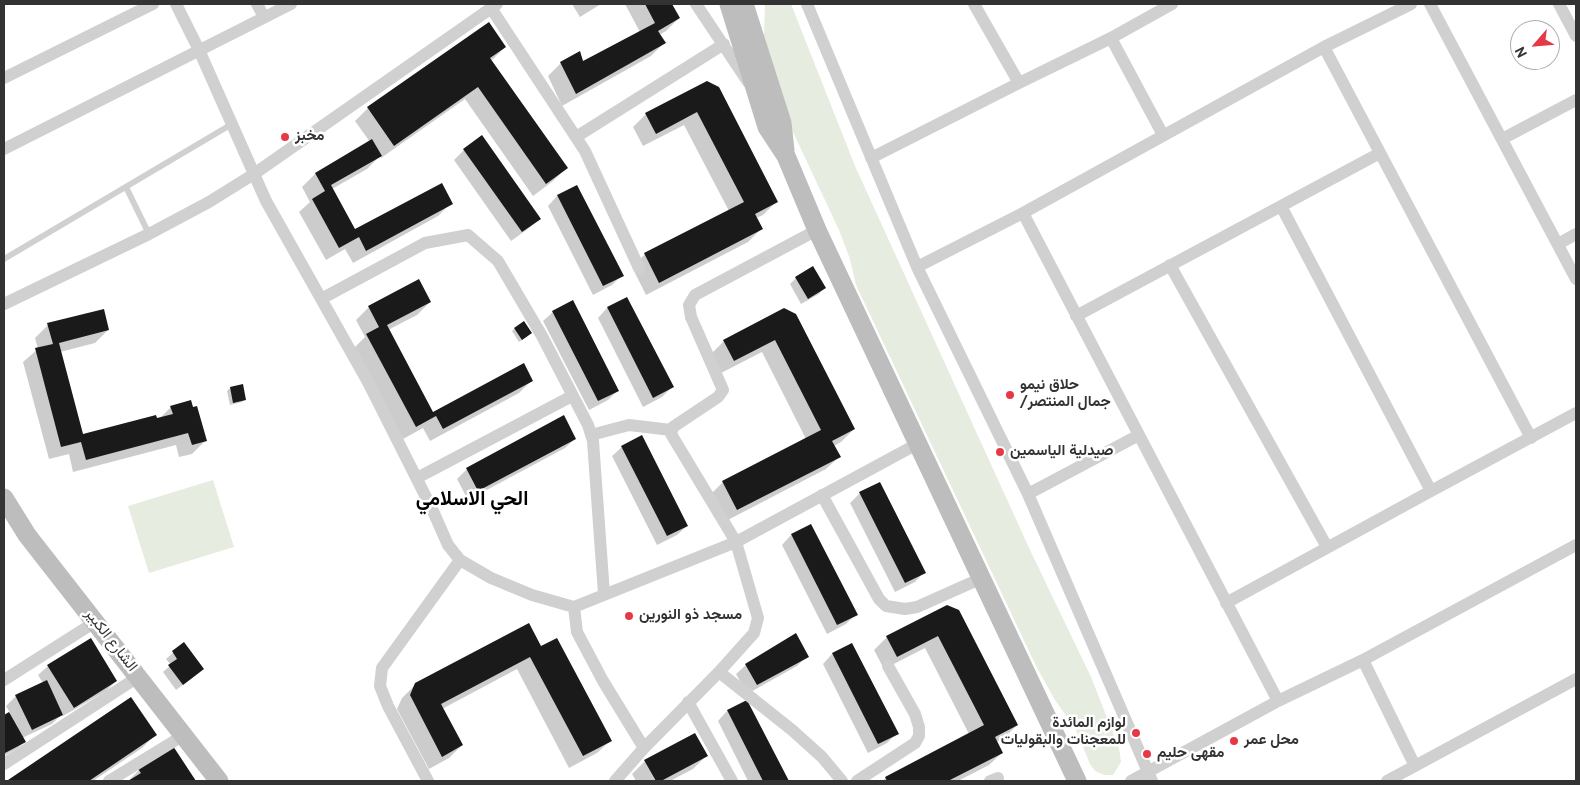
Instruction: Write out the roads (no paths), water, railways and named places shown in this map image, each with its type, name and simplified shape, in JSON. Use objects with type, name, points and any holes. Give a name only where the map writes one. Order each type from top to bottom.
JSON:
[{"type":"street","points":[[4,78],[153,4]]},
{"type":"street","points":[[176,4],[284,235],[368,382],[417,478],[448,545],[460,560],[490,578],[524,592],[574,607],[736,542],[919,443]]},
{"type":"street","points":[[257,4],[264,17]]},
{"type":"street","points":[[4,149],[291,4]]},
{"type":"street","points":[[696,4],[756,95]]},
{"type":"street","points":[[729,4],[767,127],[786,156],[818,230],[1077,781]]},
{"type":"street","points":[[744,4],[782,123],[786,156]]},
{"type":"street","points":[[807,4],[917,267],[1028,494],[1150,777]]},
{"type":"street","points":[[974,4],[1019,82]]},
{"type":"street","points":[[871,158],[1019,82],[1111,38],[1172,4]]},
{"type":"street","points":[[917,267],[1022,213],[1324,47],[1411,4]]},
{"type":"street","points":[[1430,4],[1576,279]]},
{"type":"street","points":[[1559,4],[1576,36]]},
{"type":"street","points":[[4,304],[149,234],[209,202],[254,174],[494,6],[585,151],[639,268]]},
{"type":"street","points":[[1111,38],[1163,135]]},
{"type":"street","points":[[576,136],[724,44]]},
{"type":"street","points":[[1324,47],[1531,438]]},
{"type":"street","points":[[1502,139],[1576,100]]},
{"type":"street","points":[[1076,316],[1380,153]]},
{"type":"street","points":[[1281,206],[1431,491]]},
{"type":"street","points":[[1022,213],[1278,701]]},
{"type":"street","points":[[591,436],[629,425],[671,430],[718,397],[722,390],[720,381],[691,317],[689,305],[695,295],[818,230]]},
{"type":"street","points":[[1558,244],[1576,234]]},
{"type":"street","points":[[321,298],[425,243],[468,235],[498,261],[542,336],[588,425],[594,455],[604,594]]},
{"type":"street","points":[[1170,265],[1328,547]]},
{"type":"street","points":[[417,478],[572,396]]},
{"type":"street","points":[[1226,603],[1576,413]]},
{"type":"street","points":[[615,781],[754,633],[758,618],[736,542],[672,437],[671,430]]},
{"type":"street","points":[[1028,494],[1139,435]]},
{"type":"street","points":[[822,495],[879,599],[886,606],[905,609],[917,607],[982,578]]},
{"type":"street","name":"الشارع الكبير","points":[[4,498],[27,535],[219,781]]},
{"type":"street","points":[[1132,781],[1150,777],[1278,701],[1362,660],[1576,545]]},
{"type":"street","points":[[428,781],[388,706],[380,686],[382,668],[460,560]]},
{"type":"street","points":[[574,607],[577,632],[644,748]]},
{"type":"street","points":[[4,680],[95,622]]},
{"type":"street","points":[[1362,660],[1415,766]]},
{"type":"street","points":[[858,781],[915,743],[919,736],[919,727],[915,714],[888,666]]},
{"type":"street","points":[[719,672],[792,730],[822,757],[842,781]]},
{"type":"street","points":[[4,764],[138,676]]},
{"type":"street","points":[[1387,781],[1576,679]]},
{"type":"street","points":[[688,702],[732,781]]},
{"type":"street","points":[[109,781],[184,735]]},
{"type":"lane","points":[[4,259],[232,124]]},
{"type":"lane","points":[[126,187],[149,234]]},
{"type":"place","name":"مخبز","points":[[285,137]]},
{"type":"place","name":"حلاق نيمو /جمال المنتصر","points":[[1010,395]]},
{"type":"place","name":"صيدلية الياسمين","points":[[1000,452]]},
{"type":"place","name":"مسجد ذو النورين","points":[[629,616]]},
{"type":"place","name":"لوازم المائدة للمعجنات والبقوليات","points":[[1136,733]]},
{"type":"place","name":"محل عمر","points":[[1234,741]]},
{"type":"place","name":"مقهى حليم","points":[[1147,754]]},
{"type":"district","name":"الحي الاسلامي","points":[[472,501]]}]
